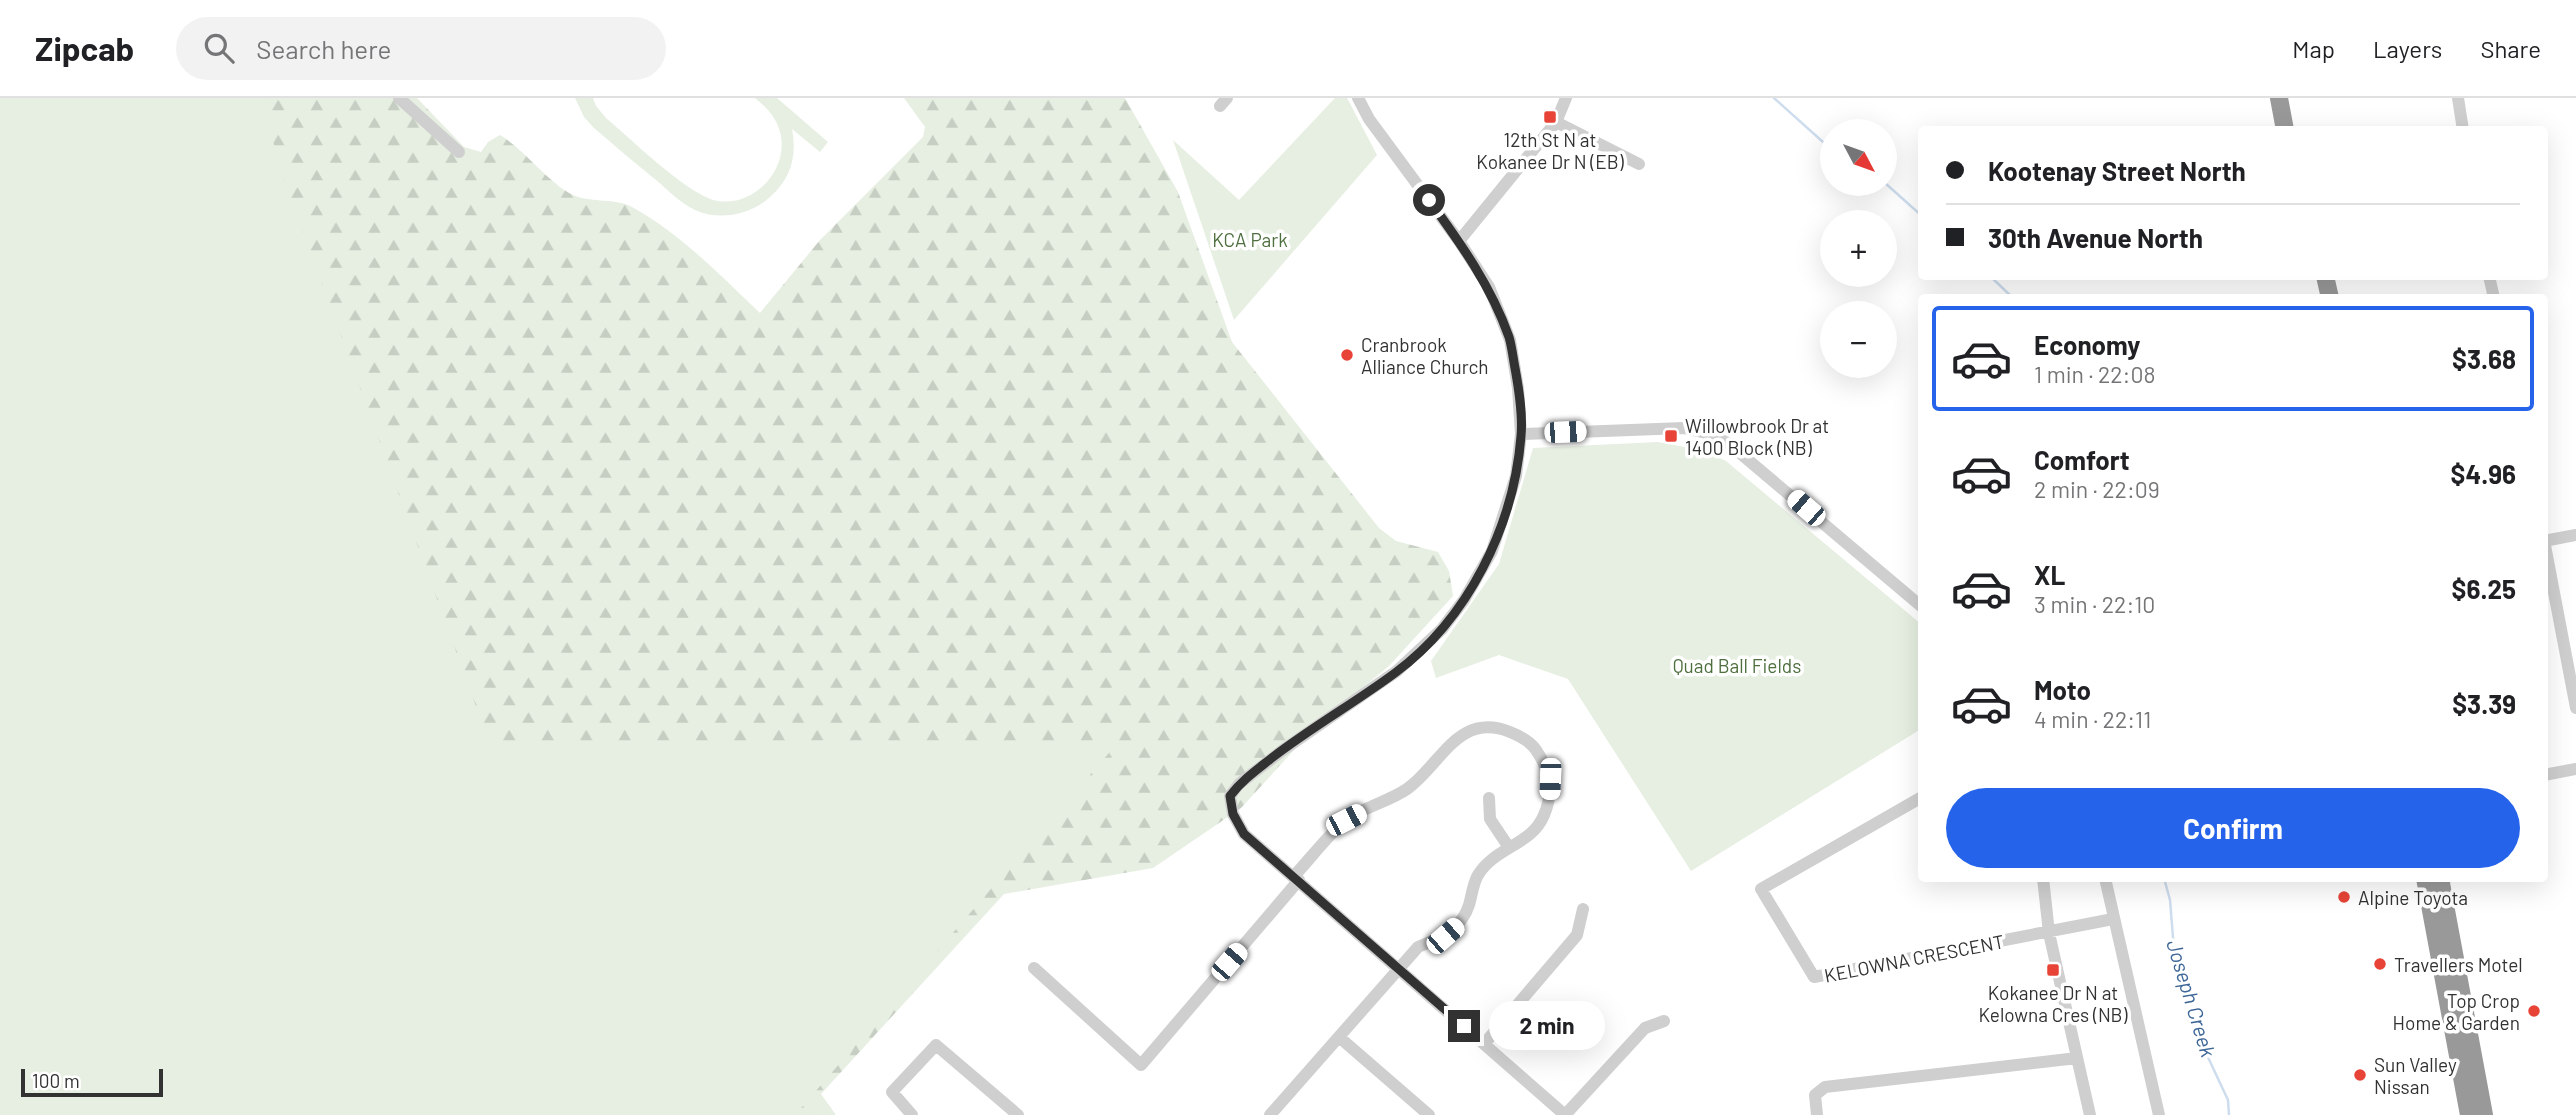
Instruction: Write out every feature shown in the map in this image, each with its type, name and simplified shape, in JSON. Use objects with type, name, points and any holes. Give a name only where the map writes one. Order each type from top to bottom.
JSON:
[{"type":"highway","points":[[2279,98],[2285,126]]},
{"type":"highway","points":[[2291,98],[2296,126]]},
{"type":"highway","points":[[2426,882],[2469,1115]]},
{"type":"highway","points":[[2441,882],[2484,1115]]},
{"type":"street","points":[[399,98],[459,152]]},
{"type":"street","points":[[1358,98],[1369,119],[1459,241],[1489,287],[1510,340],[1518,388],[1521,434],[1516,476],[1492,551],[1464,600],[1442,629],[1397,671],[1239,784],[1230,796],[1233,814],[1244,834],[1565,1115],[1645,1028],[1664,1021]]},
{"type":"street","points":[[1459,241],[1556,122],[1566,98]]},
{"type":"street","points":[[2458,98],[2462,126]]},
{"type":"street","points":[[1556,122],[1639,164]]},
{"type":"street","points":[[1521,434],[1684,428],[1706,433],[1728,443],[1918,604]]},
{"type":"street","points":[[2548,540],[2576,535]]},
{"type":"street","points":[[2548,557],[2576,708]]},
{"type":"street","points":[[1034,968],[1141,1065],[1346,820],[1405,790],[1424,775],[1444,748],[1461,735],[1480,729],[1502,729],[1519,735],[1533,746],[1543,760],[1550,779],[1544,816],[1535,830],[1490,860],[1477,876],[1467,910],[1459,925],[1445,936],[1418,947],[1270,1115]]},
{"type":"street","points":[[2548,774],[2576,769]]},
{"type":"street","points":[[1489,798],[1490,819],[1508,846]]},
{"type":"street","name":"KELOWNA CRESCENT","points":[[1918,799],[1761,889],[1814,977],[2049,933]]},
{"type":"street","points":[[2043,882],[2049,933],[2090,1115]]},
{"type":"street","points":[[2106,882],[2159,1115]]},
{"type":"street","points":[[1484,1044],[1577,935],[1583,909]]},
{"type":"street","points":[[2049,933],[2113,919]]},
{"type":"street","points":[[1339,1037],[1429,1115]]},
{"type":"street","points":[[912,1115],[892,1092],[936,1045],[1018,1115]]},
{"type":"street","points":[[1817,1115],[1815,1095],[1825,1087],[2077,1058]]},
{"type":"green space","points":[[0,98],[267,98],[269,123],[278,163],[489,742],[1115,746],[795,1115],[0,1115]]},
{"type":"green space","points":[[82,98],[417,98],[464,147],[481,152],[488,142],[500,135],[569,193],[625,204],[650,218],[699,256],[760,313],[820,240],[923,137],[925,127],[904,98],[1125,98],[1178,192],[1232,342],[1379,528],[1396,541],[1438,552],[1449,571],[1453,596],[1389,666],[1317,725],[1241,808],[1153,868],[1004,894],[821,1094],[836,1115],[190,1115]]},
{"type":"green space","points":[[575,98],[593,98],[606,118],[660,166],[692,189],[718,201],[745,198],[757,191],[775,171],[780,159],[782,146],[776,122],[771,113],[755,98],[777,98],[828,142],[820,152],[792,129],[793,158],[788,175],[777,190],[762,203],[744,212],[714,215],[695,210],[674,196],[594,128],[584,117]]},
{"type":"green space","name":"KCA Park","points":[[1335,98],[1347,98],[1377,155],[1234,320],[1173,140],[1239,200]]},
{"type":"green space","name":"Quad Ball Fields","points":[[1658,442],[1705,451],[1726,461],[1918,621],[1918,731],[1691,871],[1568,679],[1499,655],[1436,678],[1431,661],[1499,564],[1533,448]]},
{"type":"waterway","name":"Joseph Creek","points":[[1774,98],[1820,139]]},
{"type":"waterway","name":"Joseph Creek","points":[[1897,194],[1918,212]]},
{"type":"waterway","name":"Joseph Creek","points":[[1994,280],[2009,294]]},
{"type":"waterway","name":"Joseph Creek","points":[[2165,882],[2170,900],[2174,950],[2183,969],[2194,1018],[2206,1053],[2228,1100],[2229,1115]]},
{"type":"place","name":"12th St N at Kokanee Dr N (EB)","points":[[1550,117]]},
{"type":"place","name":"Cranbrook Alliance Church","points":[[1347,355]]},
{"type":"place","name":"Willowbrook Dr at 1400 Block (NB)","points":[[1671,436]]},
{"type":"place","name":"Alpine Toyota","points":[[2344,897]]},
{"type":"place","name":"Travellers Motel","points":[[2380,964]]},
{"type":"place","name":"Kokanee Dr N at Kelowna Cres (NB)","points":[[2053,970]]},
{"type":"place","name":"Top Crop Home & Garden","points":[[2534,1011]]},
{"type":"place","name":"Sun Valley Nissan","points":[[2360,1075]]},
{"type":"route","points":[[1429,200],[1489,287],[1510,340],[1518,388],[1521,434],[1516,476],[1492,551],[1464,600],[1438,633],[1397,671],[1283,750],[1239,784],[1230,796],[1233,814],[1244,834],[1464,1026]]}]
